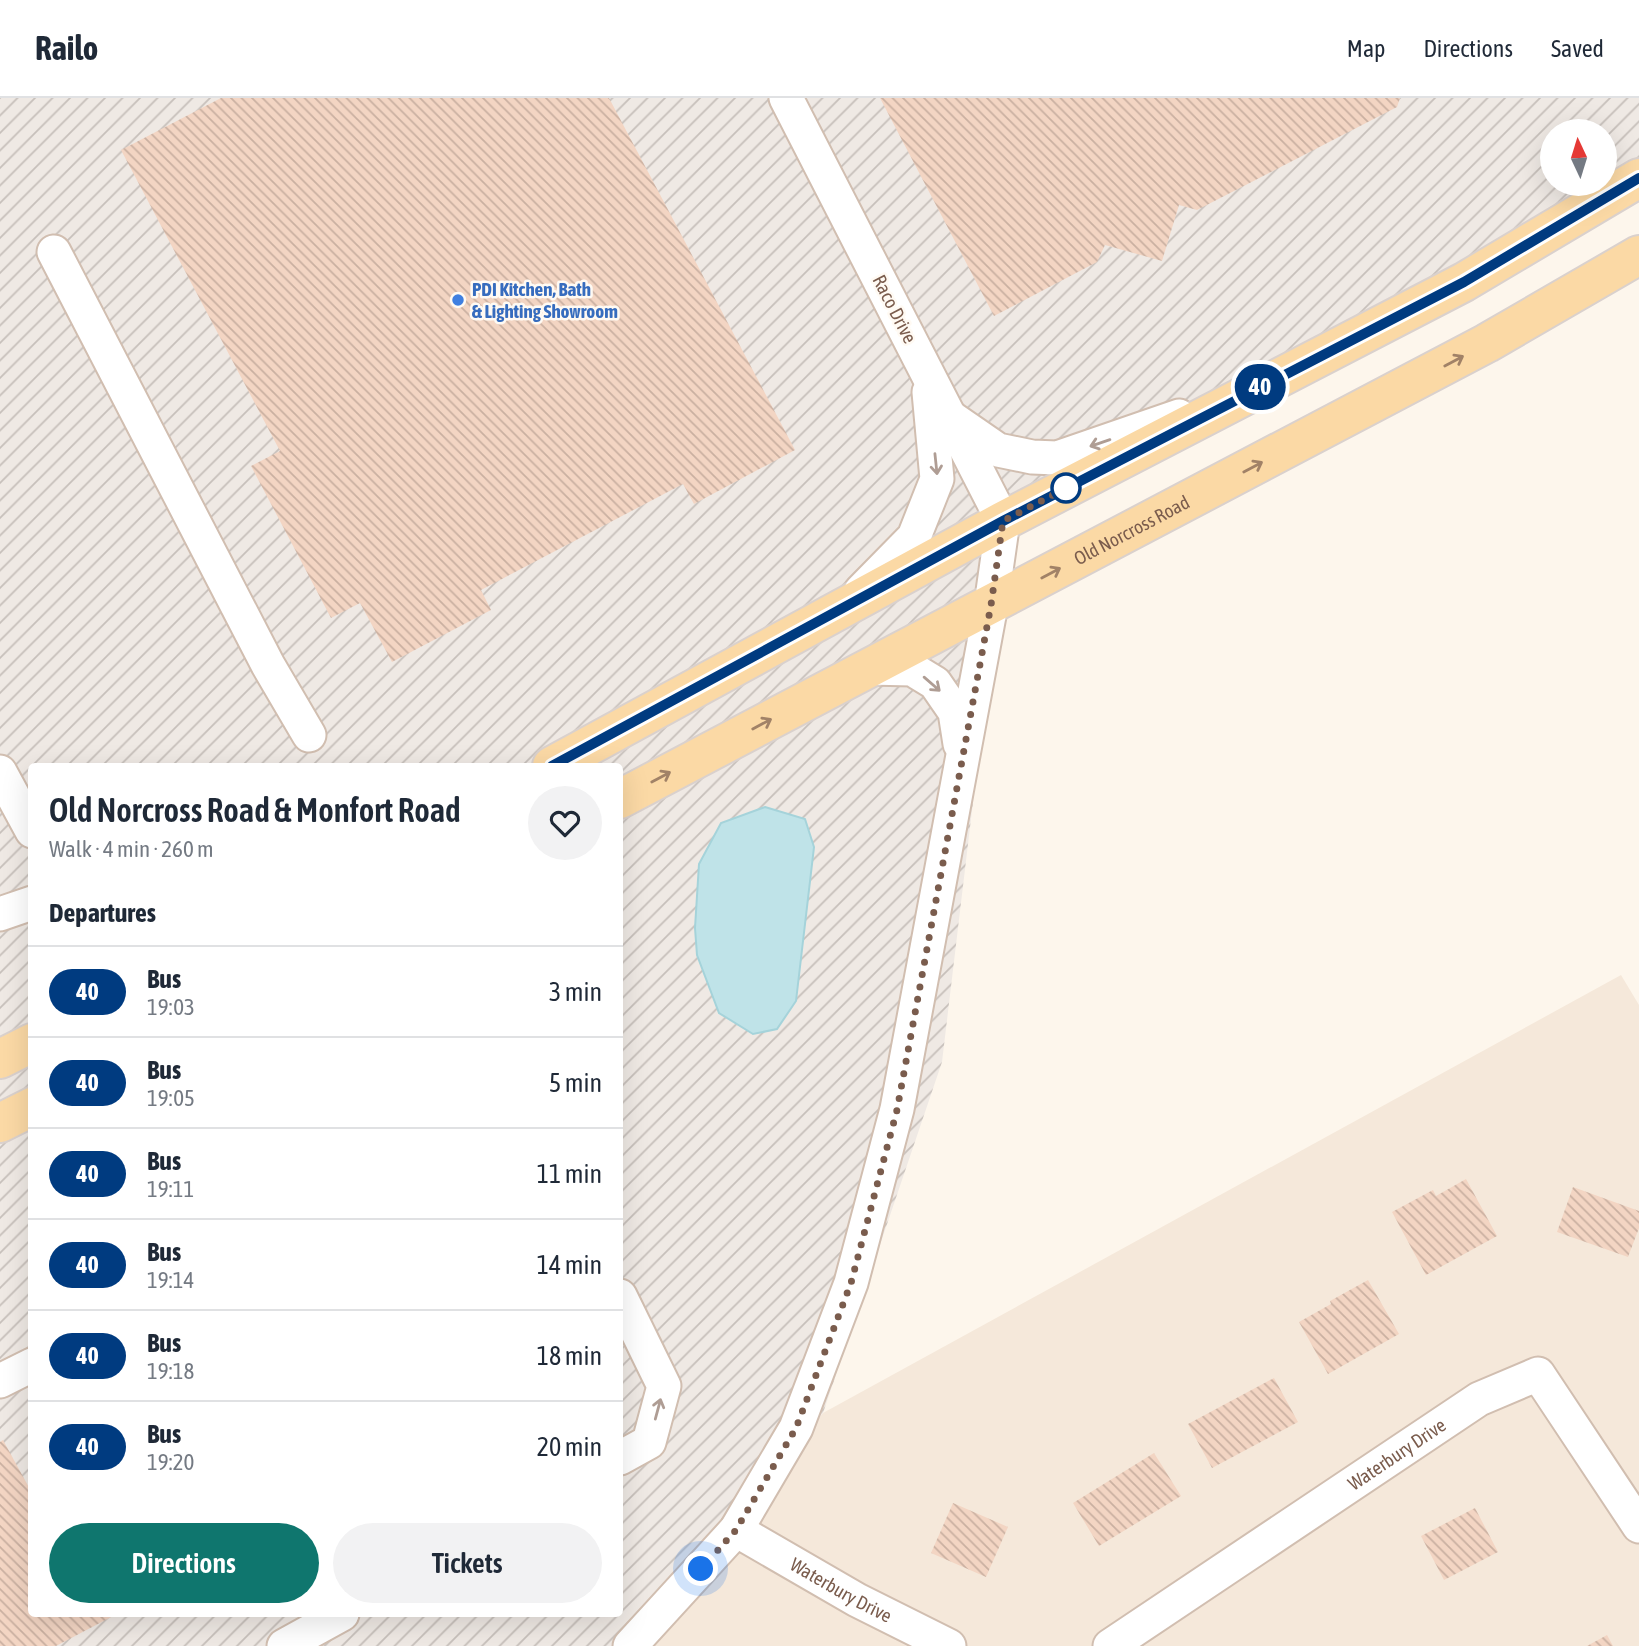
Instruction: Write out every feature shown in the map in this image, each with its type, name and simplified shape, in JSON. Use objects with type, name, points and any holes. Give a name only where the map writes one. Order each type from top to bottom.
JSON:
[{"type":"main road","points":[[557,763],[1003,521],[1464,282],[1639,178]]},
{"type":"main road","name":"Old Norcross Road","points":[[623,797],[1487,343],[1639,256]]},
{"type":"main road","points":[[0,1059],[28,1044]]},
{"type":"main road","points":[[0,1123],[28,1109]]},
{"type":"street","name":"Raco Drive","points":[[786,98],[1003,521]]},
{"type":"street","points":[[54,252],[268,665],[309,735]]},
{"type":"street","points":[[850,603],[914,537],[937,479],[926,372]]},
{"type":"street","points":[[948,415],[998,450],[1032,457],[1058,458],[1257,388]]},
{"type":"street","points":[[630,1646],[736,1530],[796,1428],[851,1283],[897,1110],[991,605],[1003,521]]},
{"type":"street","points":[[868,668],[912,669],[935,683],[955,712],[962,753]]},
{"type":"street","points":[[0,772],[28,824]]},
{"type":"street","points":[[0,914],[28,904]]},
{"type":"street","points":[[623,1302],[664,1386],[649,1442],[623,1456]]},
{"type":"street","points":[[0,1381],[28,1367]]},
{"type":"street","name":"Waterbury Drive","points":[[1110,1646],[1479,1399],[1538,1374],[1639,1526]]},
{"type":"street","name":"Waterbury Drive","points":[[736,1530],[857,1600],[949,1646]]},
{"type":"street","points":[[284,1646],[337,1617]]},
{"type":"shaded area","points":[[0,98],[1639,98],[1639,195],[1005,534],[942,1062],[823,1413],[622,1646],[0,1646]]},
{"type":"shaded area","points":[[1621,975],[1639,1005],[1639,1646],[622,1646],[823,1413]]},
{"type":"water","points":[[765,807],[805,819],[814,847],[796,1001],[777,1029],[753,1034],[719,1013],[697,955],[695,928],[699,864],[721,823]]},
{"type":"building","name":"PDI Kitchen, Bath & Lighting Showroom","points":[[221,98],[609,98],[795,450],[694,504],[683,484],[481,590],[491,610],[392,662],[360,603],[331,618],[251,466],[280,451],[121,150]]},
{"type":"building","points":[[880,98],[1400,98],[1397,107],[1197,210],[1179,205],[1162,261],[1105,245],[1097,262],[994,316]]},
{"type":"building","points":[[1466,1179],[1497,1236],[1426,1275],[1392,1212],[1433,1190],[1436,1196]]},
{"type":"building","points":[[1573,1187],[1639,1211],[1639,1228],[1628,1257],[1557,1232]]},
{"type":"building","points":[[1368,1280],[1399,1334],[1328,1374],[1299,1322]]},
{"type":"building","points":[[1274,1378],[1298,1422],[1212,1468],[1188,1424]]},
{"type":"building","points":[[3,1440],[28,1486],[28,1617],[111,1617],[56,1646],[0,1646],[0,1442]]},
{"type":"building","points":[[1154,1453],[1181,1496],[1099,1546],[1073,1503]]},
{"type":"building","points":[[953,1503],[1008,1527],[986,1577],[931,1553]]},
{"type":"building","points":[[1475,1508],[1498,1552],[1444,1580],[1421,1536]]},
{"type":"building","points":[[1607,1635],[1613,1646],[1587,1646]]},
{"type":"bus line","name":"40","points":[[557,763],[1003,521],[1464,282],[1639,178]]},
{"type":"place","name":"PDI Kitchen, Bath & Lighting Showroom","points":[[458,300]]},
{"type":"route","points":[[701,1569],[736,1530],[796,1428],[851,1283],[897,1110],[991,605],[1003,521],[1072,485],[1066,488]]}]
